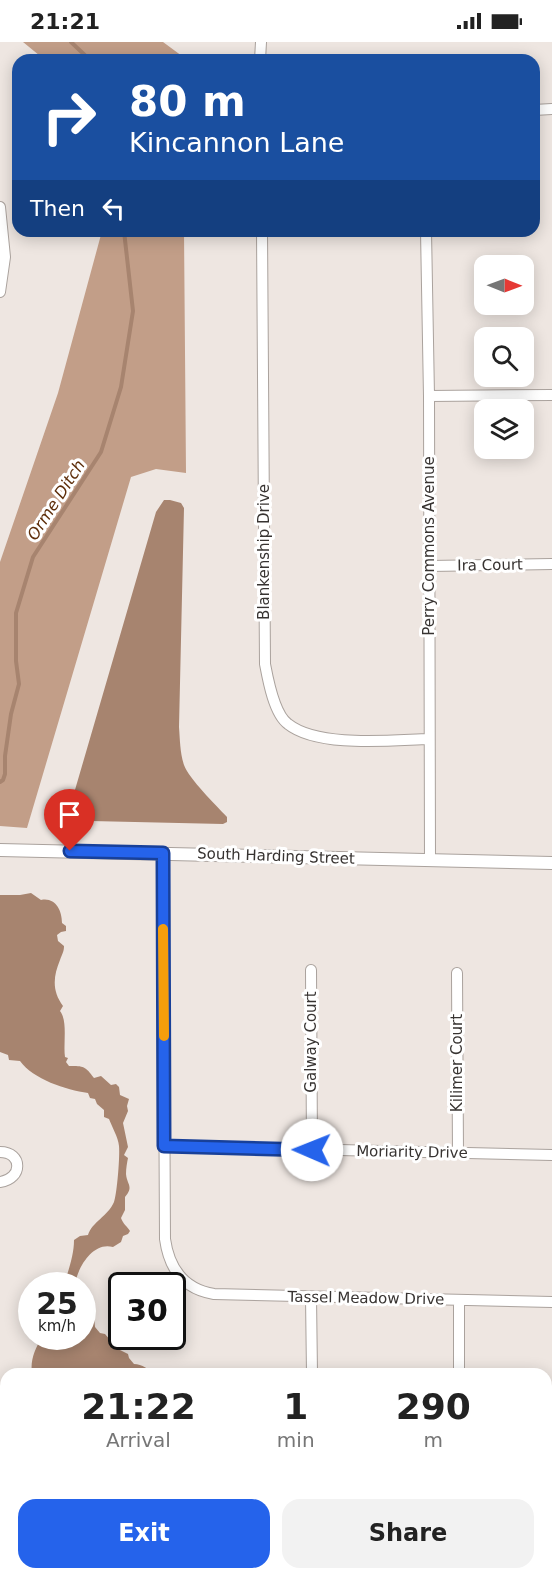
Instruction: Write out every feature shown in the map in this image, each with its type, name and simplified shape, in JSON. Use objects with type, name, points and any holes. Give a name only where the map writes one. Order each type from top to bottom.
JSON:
[{"type":"street","points":[[0,207],[5,257],[0,292]]},
{"type":"street","name":"Blankenship Drive","points":[[262,237],[265,664],[276,707],[286,723],[306,733],[329,738],[429,739]]},
{"type":"street","name":"Perry Commons Avenue","points":[[426,237],[429,396],[430,860]]},
{"type":"street","points":[[429,396],[552,395]]},
{"type":"street","name":"Ira Court","points":[[429,566],[552,564]]},
{"type":"street","name":"South Harding Street","points":[[0,850],[552,863]]},
{"type":"street","points":[[163,853],[164,1146]]},
{"type":"street","name":"Galway Court","points":[[311,970],[312,1150]]},
{"type":"street","name":"Kilimer Court","points":[[457,973],[458,1153]]},
{"type":"street","name":"Moriarity Drive","points":[[164,1146],[552,1155]]},
{"type":"street","name":"Tassel Meadow Drive","points":[[164,1146],[165,1245],[171,1265],[184,1280],[198,1289],[214,1294],[552,1302]]},
{"type":"street","points":[[0,1152],[11,1155],[18,1164],[12,1178],[0,1182]]},
{"type":"street","points":[[311,1297],[312,1368]]},
{"type":"street","points":[[459,1300],[459,1368]]},
{"type":"shaded area","points":[[23,42],[163,42],[179,54],[38,54]]},
{"type":"shaded area","points":[[100,237],[184,237],[186,473],[156,469],[131,477],[27,828],[0,826],[0,562],[58,393]]},
{"type":"shaded area","points":[[164,500],[181,503],[184,508],[179,727],[182,756],[191,777],[227,817],[227,822],[223,824],[83,820],[74,814],[70,807],[156,512]]},
{"type":"shaded area","points":[[31,893],[41,900],[50,900],[59,909],[62,923],[66,926],[66,931],[57,935],[58,941],[64,948],[56,972],[55,989],[63,1006],[60,1011],[65,1027],[65,1057],[68,1058],[66,1062],[69,1066],[84,1068],[94,1078],[101,1076],[111,1085],[116,1084],[120,1095],[129,1099],[128,1111],[123,1123],[128,1147],[124,1155],[128,1158],[126,1174],[130,1188],[125,1197],[125,1210],[121,1218],[130,1231],[123,1236],[121,1242],[113,1247],[106,1246],[93,1252],[87,1257],[79,1272],[68,1272],[74,1240],[88,1235],[114,1202],[119,1146],[109,1119],[104,1117],[104,1110],[95,1099],[90,1098],[88,1093],[51,1083],[33,1073],[20,1061],[9,1060],[8,1055],[0,1052],[0,895]]},
{"type":"shaded area","points":[[96,1328],[108,1338],[108,1350],[120,1350],[128,1354],[134,1364],[146,1368],[32,1368],[36,1350],[96,1350]]},
{"type":"waterway","name":"Orme Ditch","points":[[71,42],[84,54]]},
{"type":"waterway","name":"Orme Ditch","points":[[0,782],[5,774],[11,714],[19,684],[16,661],[16,613],[33,557],[101,452],[121,387],[133,311],[125,237]]},
{"type":"slow traffic","points":[[163,929],[164,1036]]},
{"type":"route","points":[[70,851],[163,853],[164,1146],[312,1150]]}]
